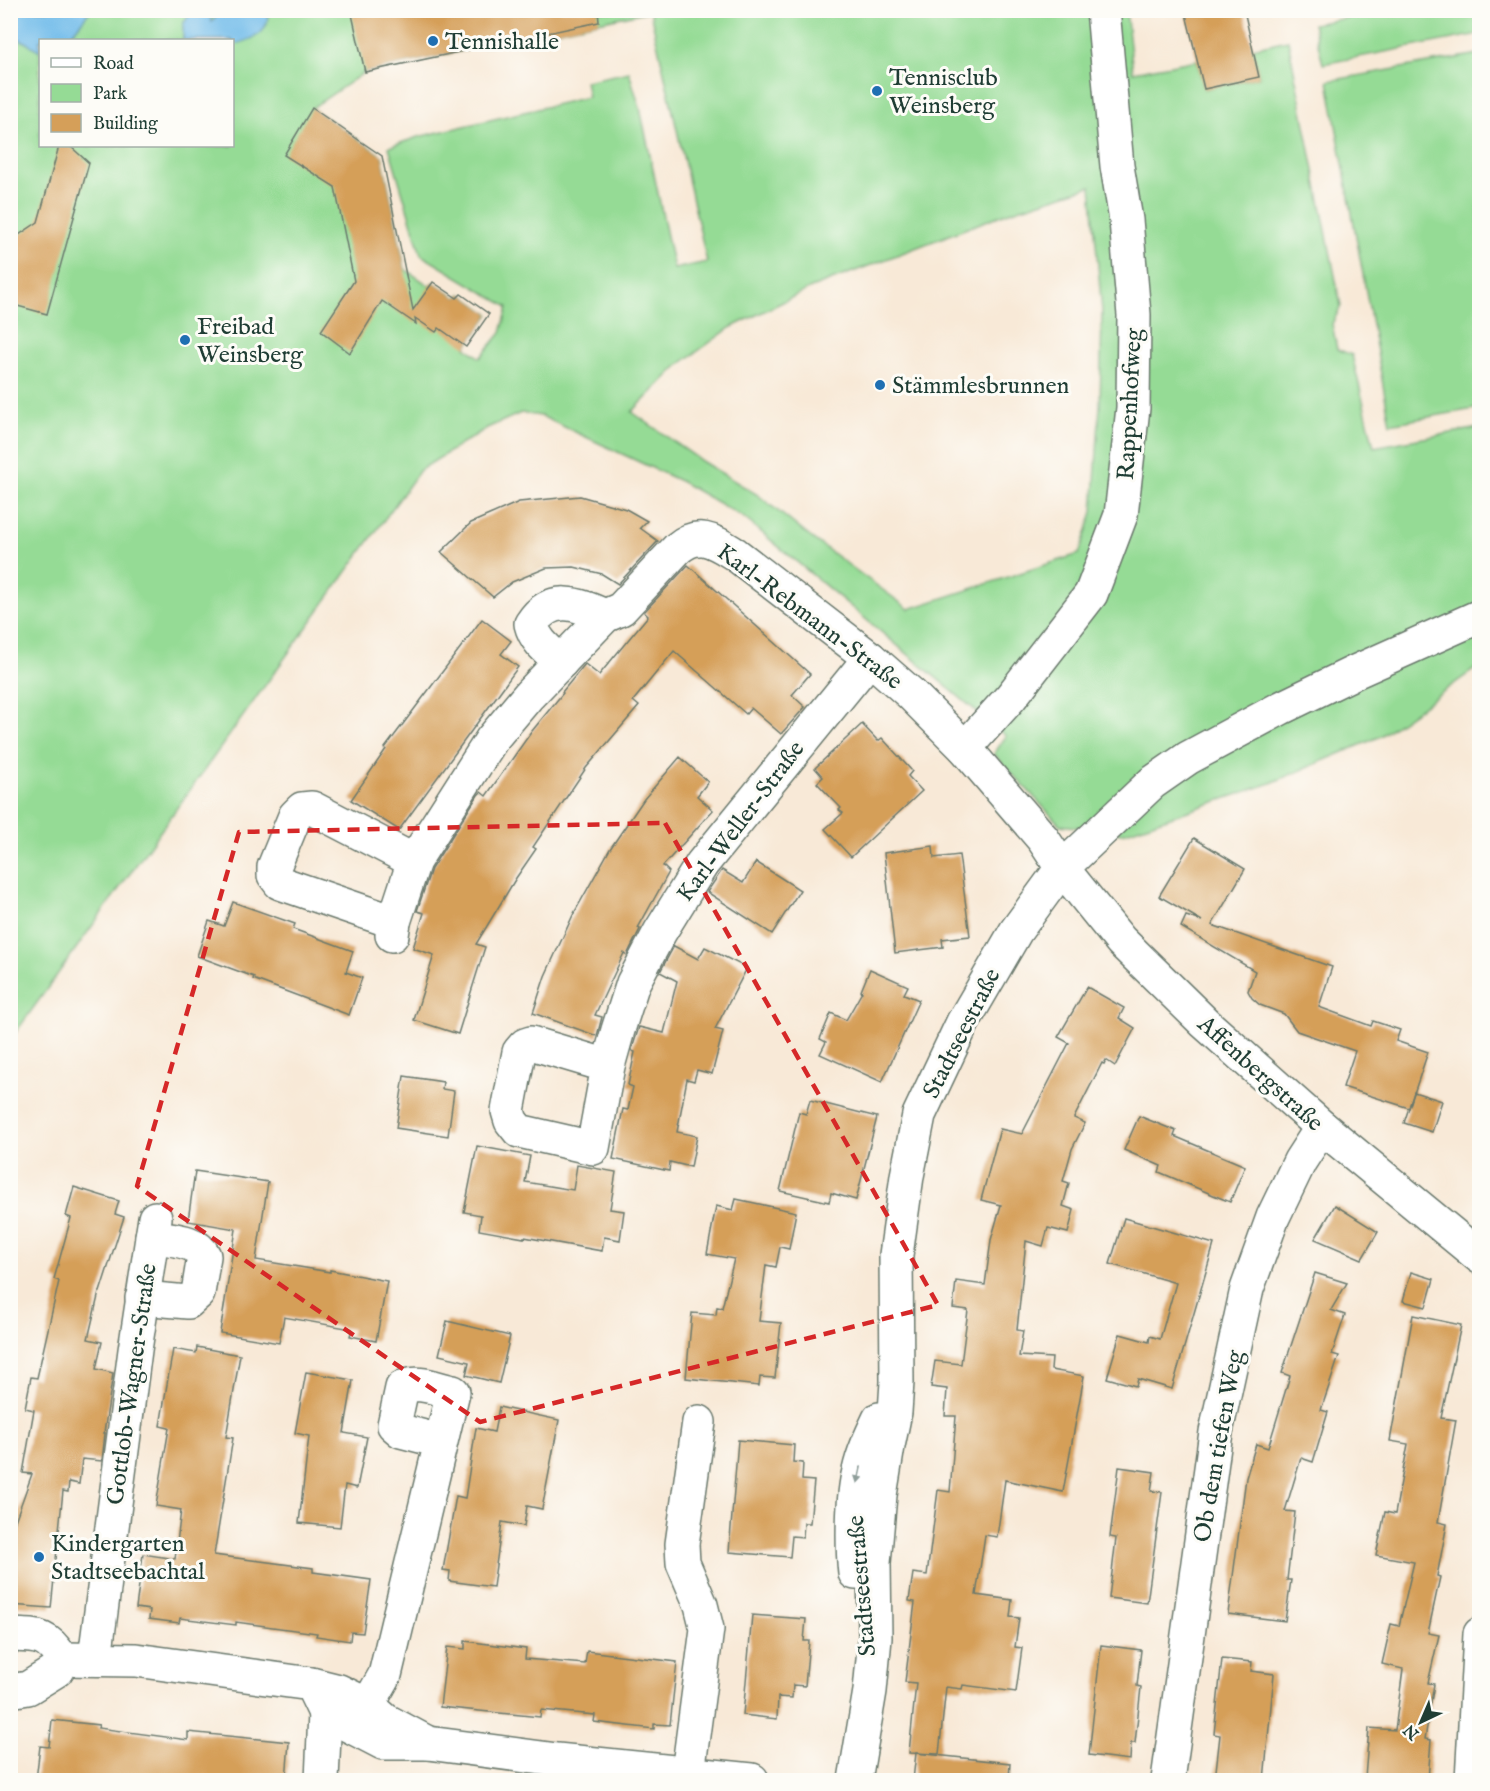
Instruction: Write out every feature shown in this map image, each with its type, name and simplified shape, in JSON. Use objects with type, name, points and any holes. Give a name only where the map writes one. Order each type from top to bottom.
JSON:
[{"type":"street","name":"Rappenhofweg","points":[[965,748],[1011,697],[1091,594],[1121,515],[1133,408],[1134,315],[1126,220],[1117,166],[1106,23],[1103,10]]},
{"type":"street","name":"Karl-Rebmann-Straße","points":[[414,861],[312,808],[302,809],[295,816],[274,867],[274,875],[280,883],[393,929],[414,861],[492,739],[529,695],[605,616],[621,609],[678,548],[686,541],[697,538],[713,541],[735,554],[870,658],[911,694],[965,748],[1043,839],[1062,868]]},
{"type":"street","points":[[561,662],[541,643],[533,631],[531,624],[537,616],[545,609],[569,603],[605,616]]},
{"type":"street","name":"Stadtseestraße","points":[[855,1780],[870,1691],[876,1638],[874,1563],[880,1495],[895,1412],[897,1382],[896,1255],[907,1176],[919,1115],[963,1022],[1016,931],[1062,868],[1152,783],[1188,758],[1302,698],[1479,616]]},
{"type":"street","name":"Karl-Weller-Straße","points":[[608,1066],[531,1043],[525,1045],[519,1052],[508,1111],[511,1121],[519,1131],[593,1148],[608,1066],[633,983],[660,932],[702,864],[870,658]]},
{"type":"street","name":"Affenbergstraße","points":[[1062,868],[1121,941],[1204,1023],[1322,1127],[1479,1257]]},
{"type":"street","name":"Ob dem tiefen Weg","points":[[1168,1780],[1216,1432],[1247,1289],[1273,1217],[1300,1161],[1322,1127]]},
{"type":"street","name":"Gottlob-Wagner-Straße","points":[[95,1658],[142,1298],[153,1227],[195,1245],[202,1251],[204,1256],[198,1293],[194,1298],[188,1302],[142,1298]]},
{"type":"street","points":[[368,1705],[385,1675],[453,1392],[414,1384],[402,1388],[394,1425],[401,1431],[440,1441]]},
{"type":"street","points":[[688,1773],[707,1629],[683,1563],[682,1544],[699,1422]]},
{"type":"street","points":[[1472,1780],[1479,1634]]},
{"type":"street","points":[[10,1635],[40,1637],[55,1648],[62,1659]]},
{"type":"street","points":[[62,1659],[136,1660],[311,1684],[339,1691],[368,1705],[385,1720],[428,1743]]},
{"type":"street","points":[[10,1691],[28,1688],[57,1670],[62,1659]]},
{"type":"street","points":[[311,1684],[325,1713],[322,1780]]},
{"type":"street","points":[[325,1713],[383,1743],[428,1743],[557,1760],[752,1780]]},
{"type":"highlighted area","points":[[665,823],[938,1305],[480,1422],[137,1186],[239,832]]},
{"type":"green space","points":[[11,11],[650,11],[1126,11],[1133,72],[1197,60],[1204,89],[1259,77],[1252,48],[1288,40],[1341,306],[1332,324],[1337,349],[1352,355],[1374,447],[1479,428],[1479,666],[1379,737],[1271,783],[1123,833],[1060,825],[994,754],[1006,736],[743,517],[682,482],[541,416],[521,413],[487,428],[420,470],[11,1039]],"holes":[[[650,11],[707,262],[674,269],[640,108],[629,72],[585,81],[588,97],[418,137],[389,147],[421,255],[508,307],[501,333],[480,358],[466,347],[489,314],[461,294],[457,298],[433,282],[430,286],[405,269],[382,156],[312,108],[365,72]],[[1091,186],[1102,312],[1100,405],[1093,512],[1079,554],[909,609],[809,536],[758,495],[703,462],[632,412],[680,364],[730,328],[811,288],[1009,212]]]},
{"type":"green space","points":[[1384,11],[1479,11],[1479,34],[1323,64],[1313,24]]},
{"type":"green space","points":[[1479,54],[1479,408],[1390,424],[1328,81]]},
{"type":"water","points":[[11,10],[90,10],[68,39],[39,39],[39,50],[11,34]]},
{"type":"water","points":[[192,11],[208,11],[212,22],[221,11],[268,11],[268,19],[266,26],[258,35],[234,45],[234,39],[183,39],[183,24]]},
{"type":"building","name":"Tennishalle","points":[[351,10],[598,10],[599,22],[365,72]]},
{"type":"building","points":[[1185,10],[1244,10],[1259,77],[1204,89]]},
{"type":"building","points":[[312,108],[382,156],[413,310],[433,282],[457,298],[461,294],[489,314],[466,347],[439,328],[436,332],[415,318],[416,324],[382,301],[350,353],[321,331],[354,281],[335,187],[284,155]]},
{"type":"building","points":[[59,147],[71,147],[89,163],[47,314],[10,304],[10,241],[38,222]]},
{"type":"building","points":[[580,496],[626,509],[647,521],[640,528],[658,541],[618,584],[602,574],[574,567],[546,568],[512,582],[493,597],[441,552],[471,523],[519,502]]},
{"type":"building","points":[[688,565],[810,674],[792,695],[805,707],[781,734],[751,708],[746,714],[674,651],[633,701],[639,706],[586,768],[533,847],[536,849],[476,944],[485,947],[458,1034],[414,1020],[434,955],[413,948],[424,913],[417,911],[431,869],[478,795],[481,792],[486,796],[532,731],[585,664],[599,675],[648,616],[644,612]]},
{"type":"building","points":[[482,619],[511,641],[501,654],[518,667],[399,830],[351,800],[385,748]]},
{"type":"building","points":[[862,724],[878,741],[882,738],[912,771],[908,776],[922,791],[851,857],[825,829],[843,813],[817,783],[823,777],[815,768]]},
{"type":"building","points":[[680,757],[708,782],[697,796],[713,810],[663,866],[669,872],[638,928],[640,929],[627,955],[624,953],[595,1015],[602,1017],[597,1036],[533,1013],[545,976],[573,915],[610,849],[644,799]]},
{"type":"building","points":[[1194,838],[1245,869],[1212,925],[1332,967],[1319,1007],[1371,1026],[1373,1021],[1400,1030],[1396,1041],[1428,1052],[1409,1108],[1343,1087],[1355,1051],[1297,1031],[1284,1014],[1260,1005],[1248,991],[1255,971],[1181,927],[1186,916],[1202,921],[1159,896]]},
{"type":"building","points":[[933,846],[934,858],[959,855],[970,936],[942,939],[943,947],[895,953],[884,853]]},
{"type":"building","points":[[756,862],[800,890],[772,934],[707,892],[722,870],[743,883]]},
{"type":"building","points":[[233,902],[295,924],[293,929],[353,951],[346,972],[362,978],[349,1015],[197,956],[209,921],[224,926]]},
{"type":"building","points":[[674,946],[698,959],[705,947],[747,968],[715,1029],[723,1031],[712,1074],[697,1070],[694,1081],[687,1079],[677,1132],[697,1136],[691,1167],[670,1162],[669,1171],[613,1159],[623,1109],[628,1110],[633,1087],[628,1085],[635,1052],[632,1049],[639,1027],[664,1033],[677,981],[660,972]]},
{"type":"building","points":[[870,969],[908,986],[904,994],[919,1000],[882,1082],[820,1054],[826,1042],[820,1039],[831,1013],[846,1020],[862,992]]},
{"type":"building","points":[[1087,987],[1124,1008],[1119,1018],[1135,1028],[1115,1066],[1106,1060],[1104,1064],[1102,1063],[1074,1118],[1085,1123],[1072,1149],[1063,1181],[1069,1183],[1063,1206],[1074,1210],[1068,1233],[1048,1228],[1043,1246],[1026,1241],[1017,1330],[1023,1331],[1019,1356],[1052,1358],[1051,1370],[1084,1376],[1063,1492],[1005,1480],[997,1537],[985,1535],[976,1595],[1012,1600],[1010,1617],[1019,1618],[1015,1647],[1022,1648],[1016,1692],[963,1685],[962,1689],[946,1687],[939,1754],[909,1753],[916,1683],[905,1682],[915,1602],[909,1601],[913,1573],[927,1575],[938,1490],[950,1492],[956,1416],[945,1416],[947,1389],[931,1387],[935,1361],[961,1364],[968,1310],[953,1308],[956,1281],[985,1285],[991,1240],[1001,1205],[981,1200],[1000,1129],[1022,1134],[1069,1043],[1058,1037]]},
{"type":"building","points":[[404,1076],[443,1082],[442,1089],[454,1091],[448,1136],[396,1128]]},
{"type":"building","points":[[1414,1092],[1442,1101],[1432,1132],[1404,1123]]},
{"type":"building","points":[[810,1100],[877,1117],[856,1200],[831,1193],[829,1202],[780,1191],[799,1112],[806,1114]]},
{"type":"building","points":[[1139,1116],[1176,1131],[1174,1136],[1245,1166],[1230,1202],[1159,1172],[1161,1166],[1124,1150]]},
{"type":"building","points":[[477,1146],[530,1156],[525,1182],[573,1190],[577,1165],[616,1172],[610,1209],[624,1211],[620,1240],[604,1237],[602,1251],[479,1230],[481,1215],[464,1212]]},
{"type":"building","points":[[195,1171],[268,1182],[256,1260],[330,1272],[330,1270],[387,1281],[376,1341],[350,1336],[352,1329],[284,1317],[279,1343],[220,1333],[236,1229],[188,1221]]},
{"type":"building","points":[[74,1187],[119,1201],[115,1214],[124,1217],[99,1292],[88,1339],[102,1342],[96,1369],[113,1373],[102,1461],[82,1459],[79,1484],[69,1482],[68,1492],[63,1491],[51,1608],[10,1605],[10,1535],[32,1474],[23,1473],[34,1410],[25,1408],[31,1377],[37,1378],[59,1281],[54,1279],[71,1218],[66,1216]]},
{"type":"building","points":[[736,1199],[796,1212],[789,1249],[780,1247],[776,1267],[766,1265],[759,1321],[781,1323],[775,1378],[760,1377],[759,1386],[686,1378],[692,1313],[716,1315],[717,1307],[722,1308],[734,1259],[707,1254],[716,1206],[733,1210]]},
{"type":"building","points":[[1335,1205],[1378,1232],[1362,1259],[1315,1239]]},
{"type":"building","points":[[1124,1218],[1214,1244],[1172,1389],[1138,1379],[1136,1386],[1107,1378],[1120,1334],[1149,1342],[1150,1336],[1160,1339],[1176,1283],[1110,1264]]},
{"type":"building","points":[[1411,1272],[1434,1279],[1426,1307],[1403,1301]]},
{"type":"building","points":[[1315,1273],[1347,1283],[1331,1310],[1345,1315],[1332,1354],[1339,1356],[1321,1410],[1328,1412],[1313,1462],[1301,1458],[1285,1511],[1295,1512],[1287,1580],[1291,1580],[1285,1621],[1228,1614],[1246,1478],[1256,1444],[1268,1448],[1290,1376],[1282,1373]]},
{"type":"building","points":[[1413,1315],[1461,1325],[1441,1418],[1456,1420],[1438,1522],[1447,1524],[1437,1576],[1440,1577],[1428,1633],[1439,1635],[1428,1683],[1434,1684],[1425,1739],[1431,1740],[1428,1780],[1365,1778],[1369,1728],[1395,1730],[1403,1669],[1382,1664],[1391,1624],[1399,1626],[1414,1562],[1376,1555],[1385,1512],[1395,1514],[1408,1444],[1390,1441]]},
{"type":"building","points":[[447,1321],[510,1336],[499,1383],[466,1375],[469,1362],[439,1355]]},
{"type":"building","points":[[197,1347],[240,1355],[226,1437],[233,1438],[214,1555],[313,1568],[313,1572],[371,1580],[363,1633],[351,1632],[350,1641],[316,1636],[317,1633],[236,1622],[236,1625],[180,1618],[179,1623],[149,1619],[150,1610],[136,1608],[143,1554],[175,1559],[181,1510],[156,1506],[169,1428],[160,1426],[173,1349],[196,1353]]},
{"type":"building","points":[[306,1372],[353,1380],[344,1433],[367,1437],[357,1488],[345,1485],[340,1527],[299,1523],[309,1436],[295,1433]]},
{"type":"building","points":[[499,1407],[559,1420],[542,1509],[527,1506],[524,1526],[502,1522],[493,1587],[449,1581],[450,1571],[443,1570],[456,1496],[465,1498],[476,1428],[494,1432]]},
{"type":"building","points":[[738,1440],[794,1445],[793,1462],[803,1463],[802,1480],[814,1481],[810,1523],[804,1523],[803,1537],[792,1536],[790,1557],[729,1552]]},
{"type":"building","points":[[1119,1467],[1154,1472],[1151,1491],[1162,1492],[1147,1603],[1109,1598],[1116,1538],[1110,1537]]},
{"type":"building","points":[[752,1615],[806,1619],[804,1641],[809,1641],[805,1686],[793,1685],[792,1698],[778,1697],[777,1719],[743,1715]]},
{"type":"building","points":[[465,1641],[526,1649],[525,1659],[585,1664],[587,1651],[677,1662],[670,1725],[654,1724],[654,1729],[594,1722],[595,1715],[541,1710],[540,1717],[440,1707],[447,1647],[465,1649]]},
{"type":"building","points":[[1101,1645],[1141,1650],[1137,1686],[1141,1687],[1135,1743],[1131,1743],[1130,1760],[1089,1755]]},
{"type":"building","points":[[1222,1659],[1252,1662],[1251,1671],[1274,1674],[1264,1780],[1215,1780],[1220,1735],[1214,1734]]},
{"type":"building","points":[[52,1720],[99,1725],[98,1728],[188,1740],[188,1732],[289,1742],[286,1780],[36,1780],[40,1746],[49,1747]]},
{"type":"building","points":[[916,1753],[1010,1763],[1009,1780],[913,1780]]},
{"type":"place","name":"Tennishalle","points":[[433,41]]},
{"type":"place","name":"Tennisclub Weinsberg","points":[[877,91]]},
{"type":"place","name":"Freibad Weinsberg","points":[[185,340]]},
{"type":"place","name":"Stämmlesbrunnen","points":[[880,385]]},
{"type":"place","name":"Kindergarten Stadtseebachtal","points":[[39,1557]]}]
